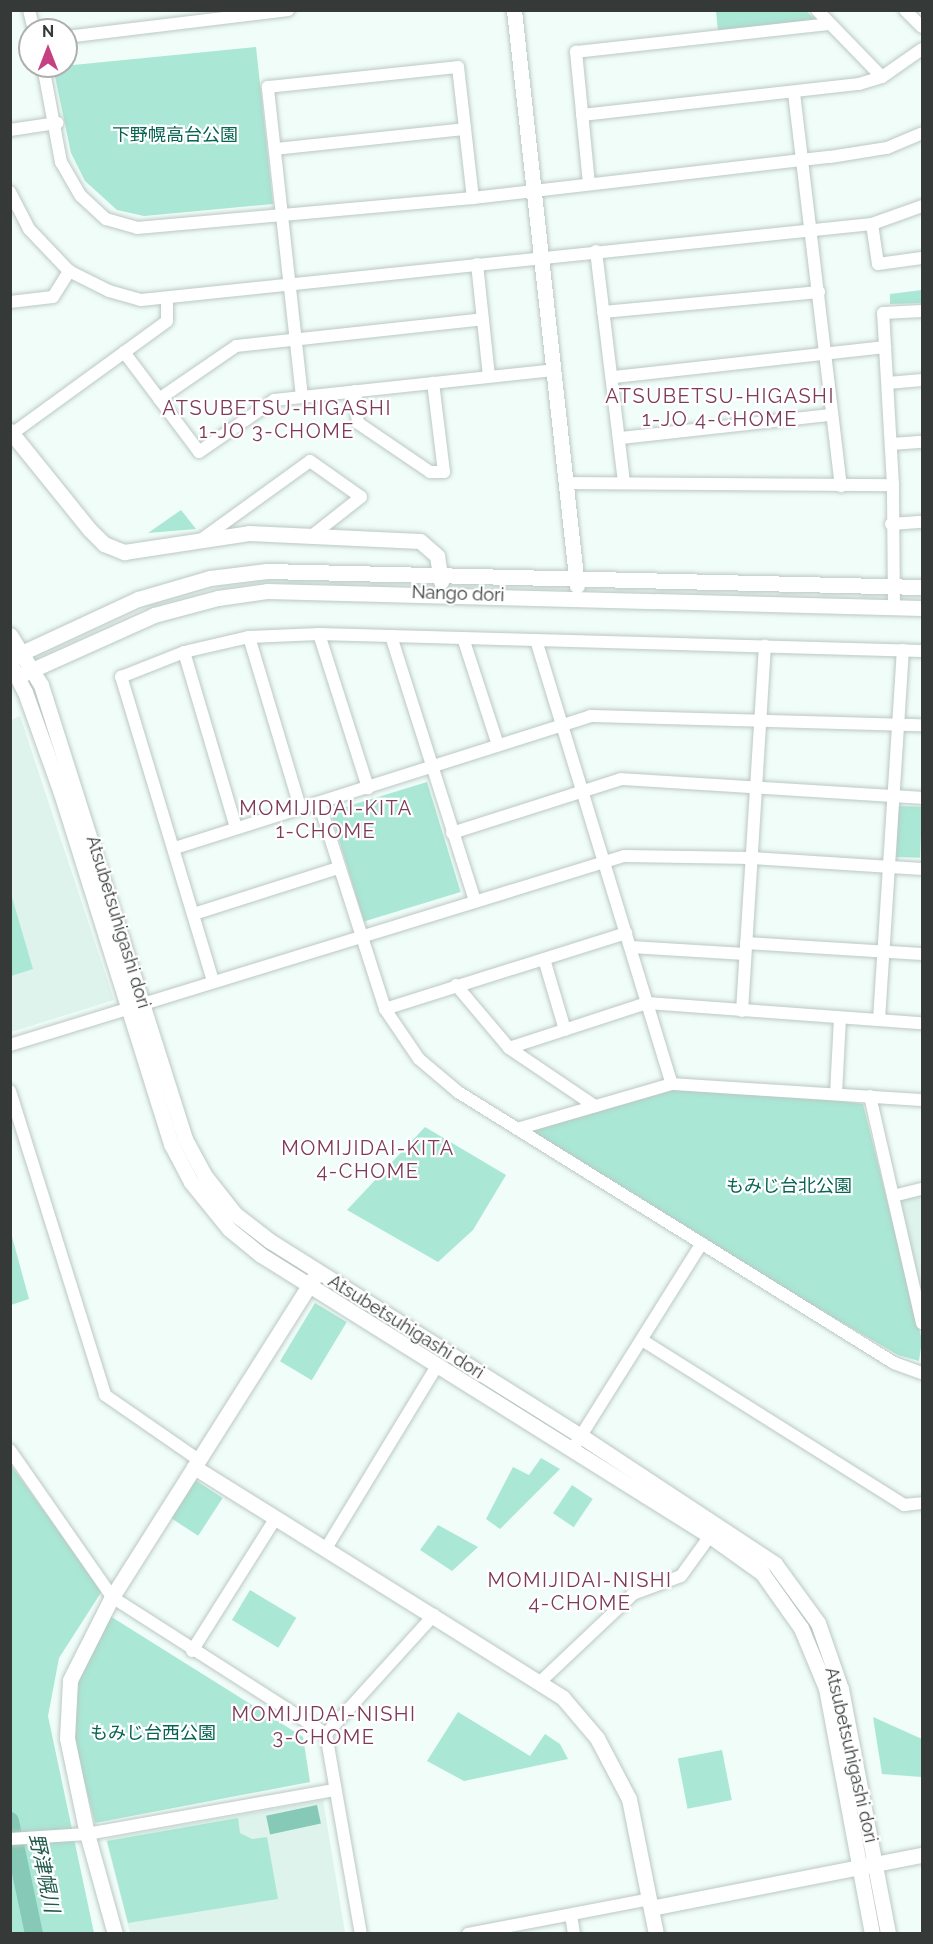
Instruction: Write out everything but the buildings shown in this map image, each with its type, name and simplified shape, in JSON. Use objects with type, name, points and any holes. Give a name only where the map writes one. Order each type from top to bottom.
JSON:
[{"type":"street","points":[[78,36],[288,10]]},
{"type":"street","points":[[514,10],[578,598]]},
{"type":"street","points":[[817,10],[882,77]]},
{"type":"street","points":[[906,10],[922,27]]},
{"type":"street","points":[[589,184],[576,52],[830,24]]},
{"type":"street","points":[[582,115],[794,93],[882,77],[922,49]]},
{"type":"street","points":[[302,397],[268,87],[458,67],[473,198]]},
{"type":"street","points":[[46,78],[57,123],[61,162],[81,196],[106,219],[137,228],[170,228],[282,215],[473,198],[801,160],[887,148],[922,133]]},
{"type":"street","points":[[794,93],[801,160],[813,230],[831,415],[841,486]]},
{"type":"street","points":[[10,130],[57,123]]},
{"type":"street","points":[[275,148],[465,129]]},
{"type":"street","points":[[10,192],[29,229],[69,271],[109,291],[141,300],[167,300],[596,251],[872,224],[922,207]]},
{"type":"street","points":[[872,224],[878,269],[922,258]]},
{"type":"street","points":[[596,251],[614,376],[624,482]]},
{"type":"street","points":[[477,264],[489,376]]},
{"type":"street","points":[[10,302],[53,297],[69,271]]},
{"type":"street","points":[[603,312],[819,292]]},
{"type":"street","points":[[167,300],[167,321],[12,432],[104,544],[124,552],[249,533],[314,534],[420,541],[437,556],[441,573],[441,594]]},
{"type":"street","points":[[894,608],[891,524],[893,485],[883,313],[922,310]]},
{"type":"street","points":[[159,399],[236,346],[483,319]]},
{"type":"street","points":[[614,376],[885,347]]},
{"type":"street","points":[[124,352],[199,452],[274,400],[553,370]]},
{"type":"street","points":[[888,383],[922,380]]},
{"type":"street","points":[[355,391],[358,423],[430,472],[444,472],[433,383]]},
{"type":"street","points":[[621,438],[831,415]]},
{"type":"street","points":[[891,444],[922,442]]},
{"type":"street","points":[[201,540],[310,461],[361,497],[314,534]]},
{"type":"street","points":[[566,483],[893,485]]},
{"type":"street","points":[[891,524],[922,522]]},
{"type":"street","name":"Nango dori","points":[[17,655],[138,599],[210,578],[302,569],[922,588]]},
{"type":"street","name":"Nango dori","points":[[13,673],[32,669],[131,624],[227,596],[303,590],[922,608]]},
{"type":"street","points":[[319,634],[368,788]]},
{"type":"street","points":[[213,981],[175,848],[121,677],[184,652],[249,637],[319,634],[922,651]]},
{"type":"street","name":"Atsubetsuhigashi dori","points":[[10,635],[17,655],[32,669],[77,792],[185,1139],[205,1176],[236,1214],[314,1279],[437,1366],[710,1536],[762,1573],[801,1628],[826,1688],[868,1865],[888,1934]]},
{"type":"street","points":[[391,636],[475,901]]},
{"type":"street","points":[[249,637],[300,807]]},
{"type":"street","points":[[463,638],[498,745]]},
{"type":"street","points":[[536,640],[672,1084]]},
{"type":"street","points":[[742,1011],[765,646]]},
{"type":"street","points":[[879,1020],[887,867],[903,650]]},
{"type":"street","points":[[184,652],[236,827]]},
{"type":"street","name":"Atsubetsuhigashi dori","points":[[13,673],[61,793],[171,1144],[191,1182],[229,1229],[581,1436],[775,1564],[818,1623],[841,1689],[868,1865],[872,1934]]},
{"type":"street","points":[[175,848],[590,716],[922,725]]},
{"type":"street","points":[[452,833],[621,779],[922,798]]},
{"type":"street","points":[[318,803],[385,1009],[419,1059],[458,1092],[517,1129],[894,1363],[922,1373]]},
{"type":"street","points":[[10,1045],[143,1002],[603,862],[646,854],[922,869]]},
{"type":"street","points":[[194,914],[338,868]]},
{"type":"street","points":[[385,1009],[626,933]]},
{"type":"street","points":[[631,947],[883,951],[922,954]]},
{"type":"street","points":[[544,959],[565,1030]]},
{"type":"street","points":[[456,986],[509,1048],[595,1106]]},
{"type":"street","points":[[509,1048],[647,1003],[922,1023]]},
{"type":"street","points":[[836,1094],[840,1018]]},
{"type":"street","points":[[517,1129],[672,1084],[922,1100]]},
{"type":"street","points":[[10,1091],[105,1395],[275,1519],[434,1615],[563,1698],[616,1768],[630,1799],[656,1934]]},
{"type":"street","points":[[870,1096],[922,1323]]},
{"type":"street","points":[[893,1196],[922,1189]]},
{"type":"street","points":[[573,1450],[702,1243]]},
{"type":"street","points":[[115,1934],[87,1834],[68,1738],[70,1680],[112,1597],[314,1279]]},
{"type":"street","points":[[642,1340],[904,1505],[922,1503]]},
{"type":"street","points":[[325,1550],[437,1366]]},
{"type":"street","points":[[10,1450],[112,1597],[192,1651],[326,1734]]},
{"type":"street","points":[[192,1651],[275,1519]]},
{"type":"street","points":[[539,1683],[633,1594],[681,1576],[710,1536]]},
{"type":"street","points":[[326,1734],[434,1615]]},
{"type":"street","points":[[326,1734],[334,1791],[361,1934]]},
{"type":"street","points":[[10,1839],[87,1834],[334,1791]]},
{"type":"street","points":[[468,1934],[922,1855]]},
{"type":"street","points":[[571,1915],[574,1934]]},
{"type":"shaded area","points":[[20,716],[114,1000],[11,1032],[10,721]]},
{"type":"shaded area","points":[[922,1193],[922,1293],[897,1199]]},
{"type":"shaded area","points":[[323,1800],[345,1933],[130,1933],[106,1839]]},
{"type":"shaded area","points":[[317,1805],[321,1824],[270,1834],[266,1816]]},
{"type":"green space","points":[[716,11],[806,11],[816,20],[718,31]]},
{"type":"green space","name":"下野幌高台公園","points":[[256,47],[273,204],[144,216],[117,210],[85,181],[71,153],[55,78],[78,78],[78,65]]},
{"type":"green space","points":[[922,290],[922,303],[890,304],[890,294]]},
{"type":"green space","points":[[181,510],[196,529],[148,533]]},
{"type":"green space","points":[[427,782],[461,892],[364,922],[330,812]]},
{"type":"green space","points":[[898,806],[922,807],[920,858],[896,857]]},
{"type":"green space","points":[[11,894],[33,969],[10,976]]},
{"type":"green space","name":"もみじ台北公園","points":[[672,1086],[790,1094],[863,1104],[922,1340],[919,1361],[898,1355],[750,1269],[524,1127]]},
{"type":"green space","points":[[425,1127],[506,1175],[473,1230],[438,1262],[347,1210]]},
{"type":"green space","points":[[11,1233],[29,1299],[10,1305]]},
{"type":"green space","points":[[315,1303],[347,1322],[312,1380],[280,1361]]},
{"type":"green space","points":[[541,1458],[560,1469],[500,1529],[486,1519],[513,1467],[529,1475]]},
{"type":"green space","points":[[10,1464],[102,1591],[59,1658],[48,1716],[94,1933],[11,1933]]},
{"type":"green space","points":[[195,1480],[223,1498],[198,1536],[170,1518]]},
{"type":"green space","points":[[572,1485],[593,1499],[574,1527],[553,1513]]},
{"type":"green space","points":[[438,1525],[478,1547],[452,1571],[420,1550]]},
{"type":"green space","points":[[250,1590],[296,1618],[278,1648],[232,1620]]},
{"type":"green space","name":"もみじ台西公園","points":[[110,1616],[303,1737],[310,1782],[95,1823],[73,1738],[75,1683]]},
{"type":"green space","points":[[458,1712],[530,1756],[545,1734],[560,1744],[568,1759],[464,1781],[427,1761]]},
{"type":"green space","points":[[873,1717],[922,1739],[922,1777],[882,1774]]},
{"type":"green space","points":[[722,1750],[732,1800],[688,1809],[678,1759]]},
{"type":"green space","points":[[238,1818],[240,1833],[252,1839],[267,1837],[278,1899],[128,1923],[107,1841]]},
{"type":"waterway","name":"野津幌川","points":[[10,1821],[34,1934]]},
{"type":"district","name":"ATSUBETSU-HIGASHI 1-JO 4-CHOME","points":[[720,408]]},
{"type":"district","name":"ATSUBETSU-HIGASHI 1-JO 3-CHOME","points":[[277,420]]},
{"type":"district","name":"MOMIJIDAI-KITA 1-CHOME","points":[[326,820]]},
{"type":"district","name":"MOMIJIDAI-KITA 4-CHOME","points":[[368,1160]]},
{"type":"district","name":"MOMIJIDAI-NISHI 4-CHOME","points":[[580,1592]]},
{"type":"district","name":"MOMIJIDAI-NISHI 3-CHOME","points":[[324,1726]]}]
